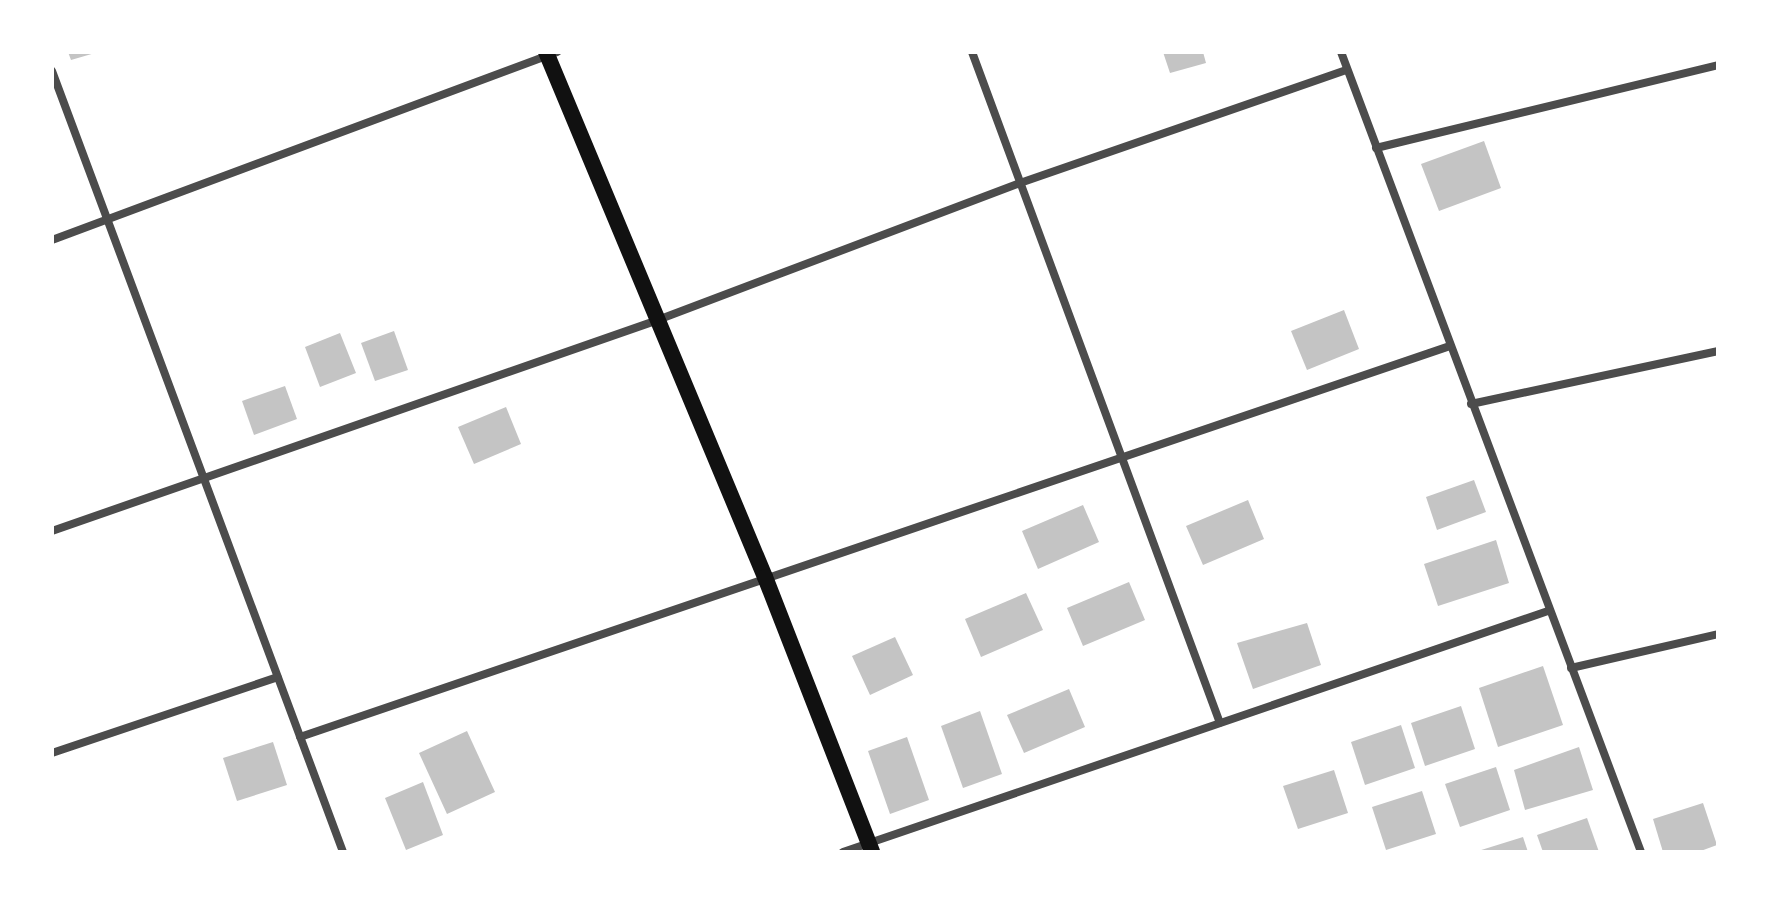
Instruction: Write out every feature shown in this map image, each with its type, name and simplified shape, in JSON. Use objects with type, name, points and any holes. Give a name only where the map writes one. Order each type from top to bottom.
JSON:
[{"type":"main road","points":[[550,53],[655,321],[765,577],[870,848]]},
{"type":"street","points":[[972,52],[1220,723]]},
{"type":"street","points":[[1341,52],[1548,611],[1641,852]]},
{"type":"street","points":[[52,240],[550,53]]},
{"type":"street","points":[[1376,148],[1718,65]]},
{"type":"street","points":[[52,531],[655,321],[1020,183],[1347,70]]},
{"type":"street","points":[[52,71],[343,852]]},
{"type":"street","points":[[300,737],[1450,346]]},
{"type":"street","points":[[1471,404],[1718,351]]},
{"type":"street","points":[[843,852],[870,848],[1220,723],[1548,611]]},
{"type":"street","points":[[1571,668],[1718,634]]},
{"type":"street","points":[[52,753],[278,677]]},
{"type":"building","points":[[68,52],[94,52],[95,53],[71,60]]},
{"type":"building","points":[[1163,52],[1203,52],[1206,63],[1170,73]]},
{"type":"building","points":[[1484,141],[1501,188],[1439,211],[1421,164]]},
{"type":"building","points":[[1344,310],[1359,349],[1307,370],[1291,331]]},
{"type":"building","points":[[394,331],[408,370],[375,381],[361,343]]},
{"type":"building","points":[[340,333],[356,373],[320,387],[305,347]]},
{"type":"building","points":[[285,386],[297,419],[254,435],[242,401]]},
{"type":"building","points":[[506,407],[521,444],[474,464],[458,427]]},
{"type":"building","points":[[1474,480],[1486,512],[1437,530],[1426,497]]},
{"type":"building","points":[[1248,500],[1264,539],[1203,565],[1186,526]]},
{"type":"building","points":[[1083,505],[1099,542],[1038,569],[1022,531]]},
{"type":"building","points":[[1496,540],[1509,583],[1438,606],[1424,564]]},
{"type":"building","points":[[1129,582],[1145,620],[1083,646],[1067,608]]},
{"type":"building","points":[[1026,593],[1043,630],[981,657],[965,619]]},
{"type":"building","points":[[1307,623],[1321,665],[1253,689],[1237,643]]},
{"type":"building","points":[[895,637],[913,675],[870,695],[852,656]]},
{"type":"building","points":[[1543,666],[1563,725],[1498,747],[1479,688]]},
{"type":"building","points":[[1069,689],[1085,727],[1024,753],[1007,715]]},
{"type":"building","points":[[1461,706],[1475,749],[1425,766],[1411,723]]},
{"type":"building","points":[[980,711],[1002,774],[963,788],[941,726]]},
{"type":"building","points":[[1401,725],[1415,768],[1365,785],[1351,742]]},
{"type":"building","points":[[467,731],[495,792],[447,814],[419,753]]},
{"type":"building","points":[[907,737],[929,800],[890,814],[868,751]]},
{"type":"building","points":[[273,742],[287,785],[237,801],[223,758]]},
{"type":"building","points":[[1579,747],[1593,790],[1525,810],[1514,770]]},
{"type":"building","points":[[1496,767],[1510,810],[1460,827],[1445,784]]},
{"type":"building","points":[[1334,770],[1348,813],[1298,829],[1283,786]]},
{"type":"building","points":[[423,782],[443,835],[406,850],[385,798]]},
{"type":"building","points":[[1422,791],[1436,834],[1386,850],[1372,807]]},
{"type":"building","points":[[1703,803],[1717,845],[1698,852],[1663,852],[1653,819]]},
{"type":"building","points":[[1587,818],[1599,852],[1543,852],[1537,835]]},
{"type":"building","points":[[1523,837],[1528,852],[1478,852],[1478,851]]}]
